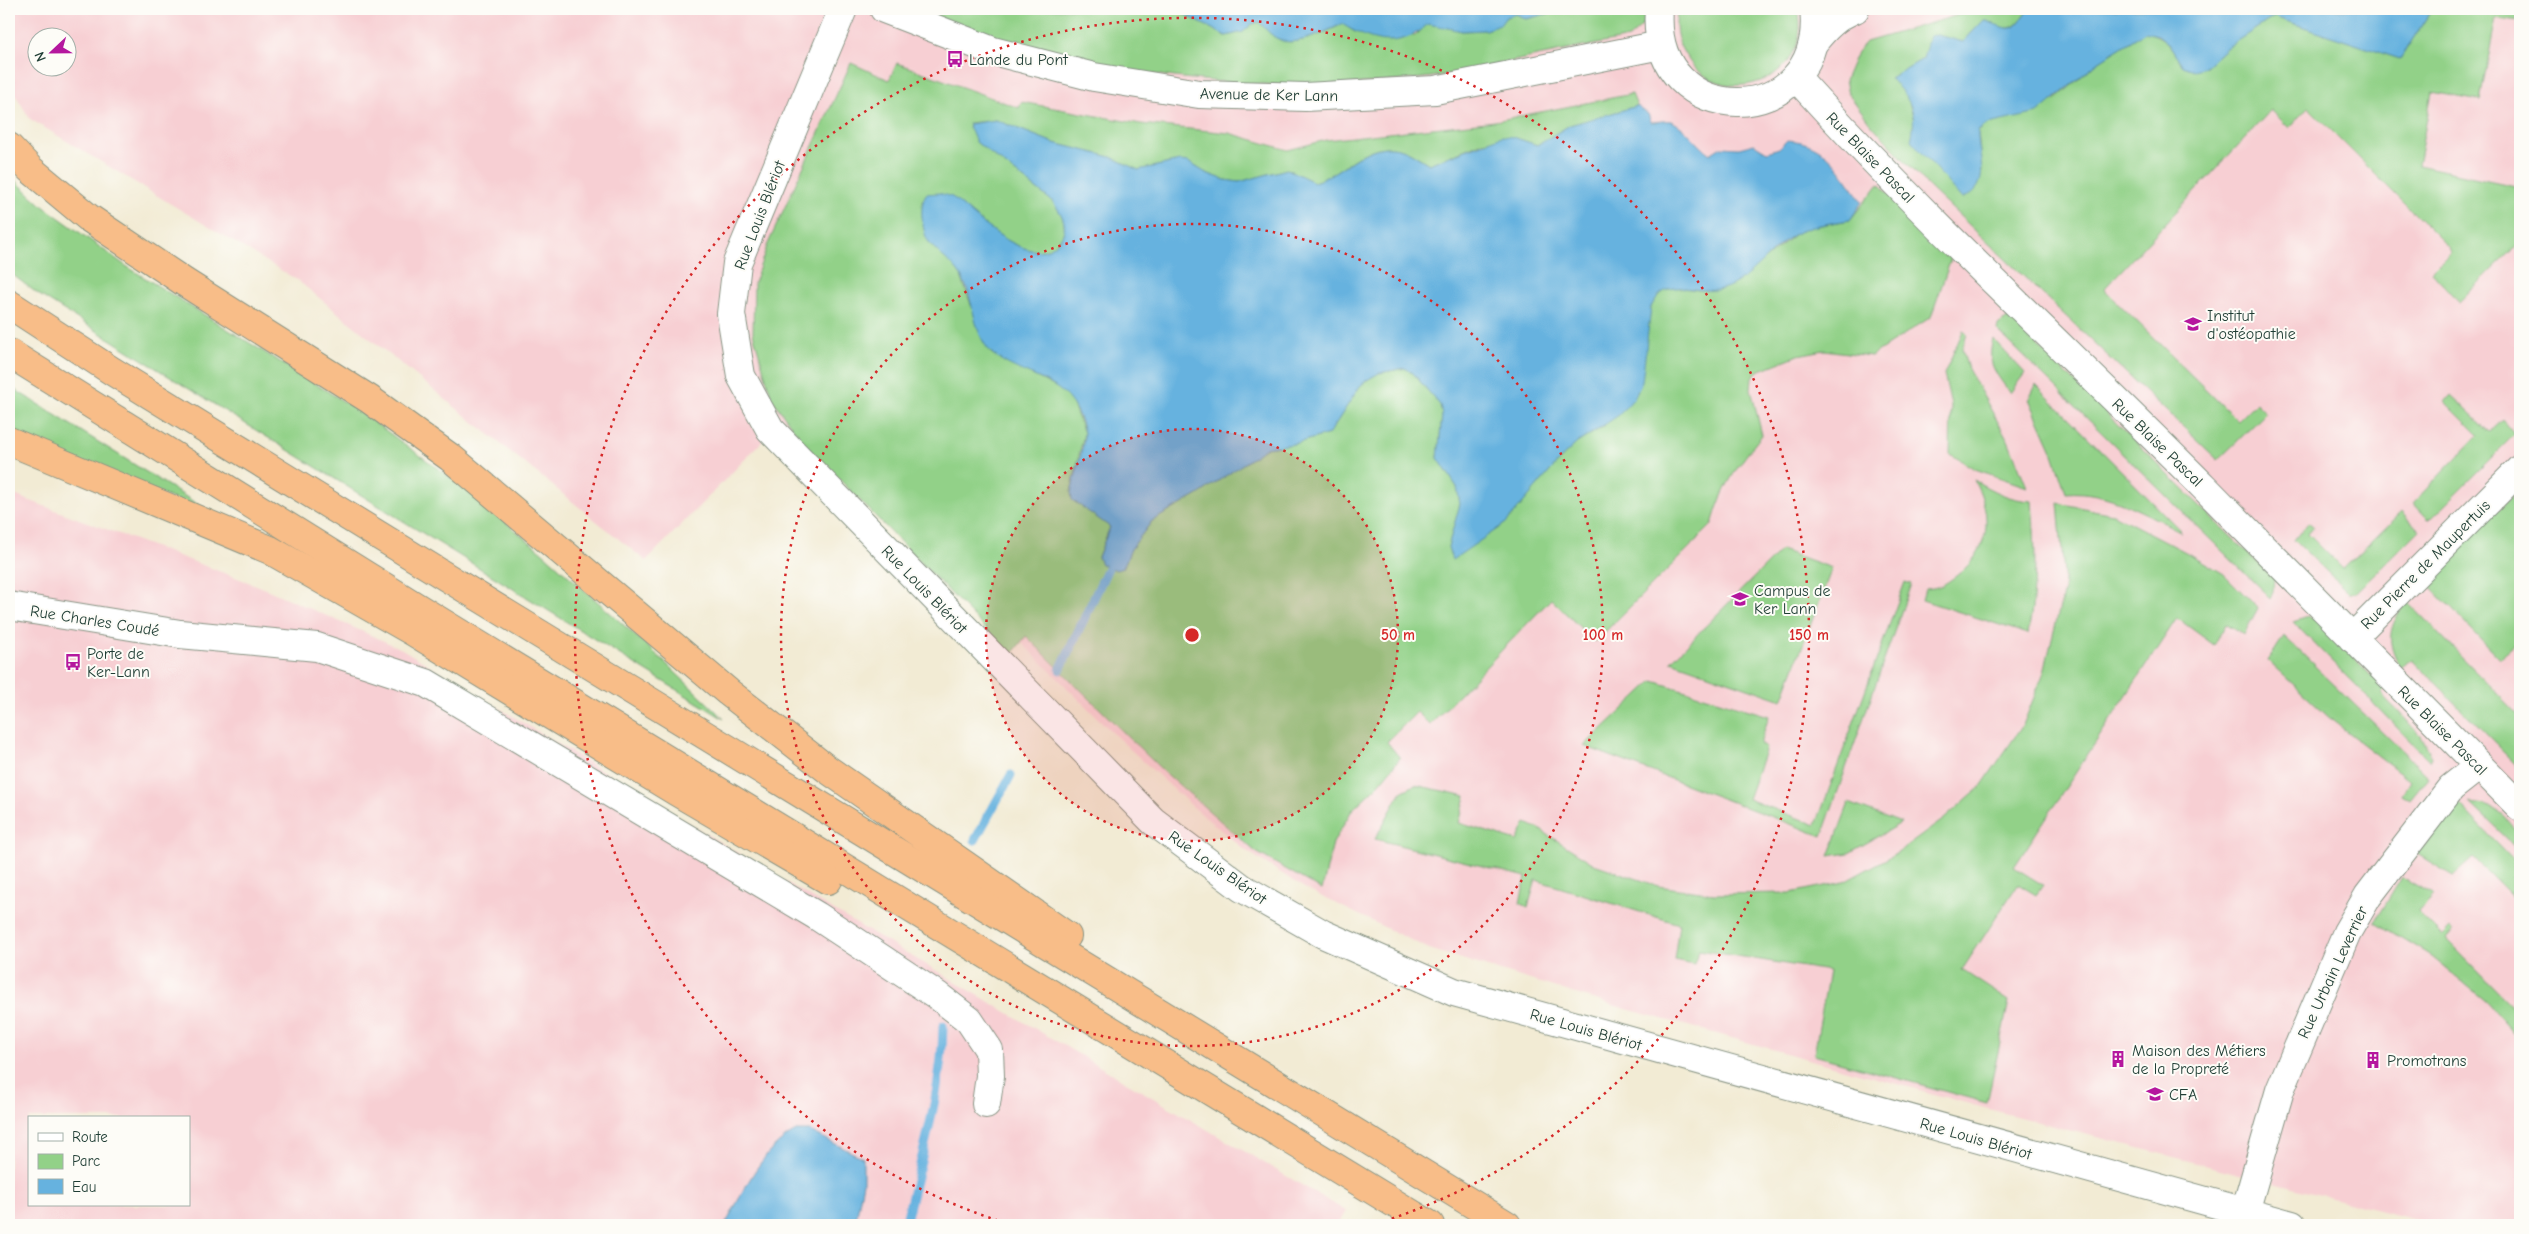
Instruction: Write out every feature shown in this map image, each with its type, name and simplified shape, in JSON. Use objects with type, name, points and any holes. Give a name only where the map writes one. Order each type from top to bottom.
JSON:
[{"type":"highway","points":[[9,147],[30,169],[89,218],[184,282],[369,399],[451,458],[728,692],[827,769],[1114,968],[1284,1090]]},
{"type":"highway","points":[[9,304],[120,376],[1507,1225]]},
{"type":"highway","points":[[9,353],[423,611],[1430,1225]]},
{"type":"highway","points":[[9,441],[270,550],[338,588],[676,792],[914,930],[1187,1078]]},
{"type":"street","name":"Rue Louis Blériot","points":[[843,9],[737,263],[730,314],[741,376],[770,429],[1153,821],[1242,888],[1338,943],[1454,992],[2292,1225]]},
{"type":"street","name":"Avenue de Ker Lann","points":[[884,9],[993,50],[1094,77],[1199,94],[1305,97],[1435,90],[1660,45]]},
{"type":"street","points":[[1659,9],[1660,45],[1669,65],[1682,82],[1699,94],[1719,101],[1740,104],[1761,100],[1780,91],[1796,77],[1807,61],[1814,42],[1816,25],[1814,9]]},
{"type":"street","points":[[1814,42],[1826,26],[1841,15],[1855,9]]},
{"type":"street","name":"Rue Blaise Pascal","points":[[1796,77],[1854,140],[2205,488],[2520,807]]},
{"type":"street","name":"Rue Pierre de Maupertuis","points":[[2352,638],[2520,469]]},
{"type":"street","name":"Rue Charles Coudé","points":[[9,606],[180,634],[317,648],[426,683],[817,916],[938,996],[969,1020],[989,1050],[990,1076],[986,1104]]},
{"type":"street","name":"Rue Urbain Leverrier","points":[[2245,1212],[2280,1090],[2318,995],[2347,932],[2368,896],[2451,788],[2479,766]]},
{"type":"shaded area","name":"Campus de Ker Lann","points":[[9,9],[2520,9],[2520,1225],[2436,1225],[1977,1106],[1612,1005],[1429,949],[1306,889],[1245,850],[1192,806],[1119,739],[1017,638],[919,559],[783,420],[646,561],[297,280],[30,119],[9,84]]},
{"type":"shaded area","points":[[9,493],[259,586],[402,649],[785,882],[1346,1211],[1338,1225],[9,1225]]},
{"type":"green space","points":[[916,9],[1128,9],[1151,13],[1156,9],[1174,9],[1226,36],[1243,32],[1259,21],[1268,32],[1287,42],[1303,40],[1343,24],[1355,32],[1415,36],[1428,23],[1462,31],[1485,30],[1499,25],[1506,17],[1516,14],[1526,19],[1567,9],[1650,9],[1641,27],[1629,38],[1432,77],[1366,83],[1300,85],[1235,83],[1105,66],[1041,51],[978,32]]},
{"type":"green space","points":[[1678,9],[1798,9],[1799,34],[1792,54],[1779,70],[1761,81],[1740,85],[1719,83],[1700,72],[1684,53],[1676,31]]},
{"type":"green space","points":[[1979,9],[2032,9],[2010,28],[2001,27],[1984,20],[1963,42],[1937,35],[1923,59],[1890,78],[1907,95],[1915,124],[1982,172],[1978,132],[1987,124],[2055,100],[2098,62],[2145,32],[2164,40],[2183,66],[2205,67],[2226,48],[2274,17],[2400,59],[2432,9],[2520,9],[2520,21],[2496,18],[2480,101],[2432,92],[2418,165],[2520,187],[2520,242],[2459,302],[2431,272],[2451,252],[2449,248],[2308,107],[2289,128],[2271,110],[2104,289],[2238,421],[2256,403],[2266,413],[2218,460],[1928,186],[1870,123],[1848,93],[1845,80],[1857,52],[1866,42]]},
{"type":"green space","points":[[851,63],[889,80],[897,63],[1019,108],[1021,102],[1141,124],[1229,133],[1288,150],[1326,140],[1495,121],[1632,94],[1637,106],[1570,125],[1537,145],[1513,137],[1483,142],[1429,164],[1402,149],[1378,148],[1356,158],[1325,178],[1314,182],[1287,169],[1239,182],[1225,180],[1206,173],[1188,162],[1180,161],[1138,170],[1111,157],[1054,143],[996,120],[969,123],[976,142],[1052,201],[1063,219],[1063,234],[1049,249],[1036,251],[1021,247],[989,228],[952,197],[922,200],[923,217],[937,251],[950,261],[961,276],[983,340],[992,354],[1061,390],[1072,402],[1084,433],[1071,492],[1110,527],[1098,557],[1123,568],[1131,549],[1152,521],[1198,495],[1266,448],[1293,444],[1329,434],[1360,386],[1379,373],[1405,368],[1413,373],[1440,405],[1442,415],[1438,458],[1457,487],[1460,504],[1448,547],[1452,559],[1506,523],[1563,456],[1577,443],[1604,426],[1646,342],[1651,307],[1655,299],[1666,289],[1673,287],[1698,290],[1722,289],[1740,280],[1795,234],[1810,227],[1850,220],[1879,184],[1952,256],[1931,317],[1871,356],[1824,350],[1798,355],[1758,371],[1752,377],[1751,389],[1762,435],[1745,456],[1732,477],[1716,511],[1712,525],[1595,642],[1551,599],[1430,725],[1417,712],[1387,742],[1400,758],[1379,784],[1352,810],[1333,843],[1322,890],[1256,852],[1161,769],[1026,636],[1011,655],[802,441],[772,399],[753,333],[754,283],[767,246]]},
{"type":"green space","points":[[9,175],[43,206],[126,266],[359,411],[462,486],[543,553],[654,652],[724,719],[186,387],[38,294],[9,272]]},
{"type":"green space","points":[[2009,317],[2274,579],[2270,598],[1997,330],[1998,325]]},
{"type":"green space","points":[[1963,331],[1967,334],[1962,350],[1968,369],[2008,440],[2027,487],[1975,469],[1950,454],[1951,405],[1944,374]]},
{"type":"green space","points":[[1993,339],[2025,373],[2010,393],[1997,374],[1992,362],[1991,348]]},
{"type":"green space","points":[[2036,385],[2182,532],[2141,511],[2111,499],[2081,493],[2066,493],[2051,448],[2029,399]]},
{"type":"green space","points":[[9,386],[218,517],[9,433]]},
{"type":"green space","points":[[2451,395],[2490,432],[2503,420],[2515,434],[2429,520],[2413,503],[2478,435],[2445,402]]},
{"type":"green space","points":[[1974,480],[2009,497],[2032,501],[2035,568],[2028,634],[1922,600],[1925,589],[1938,587],[1956,576],[1976,556],[1982,544],[1986,520],[1980,493]]},
{"type":"green space","points":[[2520,488],[2520,650],[2514,645],[2499,658],[2426,582]]},
{"type":"green space","points":[[2058,503],[2113,514],[2197,558],[2224,574],[2258,608],[2244,634],[2226,624],[2214,645],[2177,618],[2014,867],[2043,885],[2036,895],[2018,884],[1962,970],[2009,1001],[1987,1103],[1814,1055],[1829,971],[1699,950],[1694,964],[1674,960],[1679,924],[1536,880],[1528,907],[1520,903],[1526,877],[1375,839],[1401,792],[1415,785],[1466,796],[1459,823],[1517,841],[1526,823],[1539,829],[1594,864],[1658,886],[1714,894],[1790,893],[1844,882],[1899,852],[1944,819],[1982,785],[2023,725],[2044,672],[2065,586]]},
{"type":"green space","points":[[2402,512],[2419,530],[2357,592],[2348,592],[2294,540],[2308,522],[2314,527],[2308,534],[2343,569]]},
{"type":"green space","points":[[1781,550],[1832,568],[1782,700],[1671,661]]},
{"type":"green space","points":[[1905,582],[1911,584],[1822,836],[1584,746],[1653,681],[1769,716],[1760,744],[1766,748],[1748,799],[1816,825]]},
{"type":"green space","points":[[2407,601],[2520,716],[2520,768],[2412,659],[2401,669],[2393,650],[2391,634],[2396,619]]},
{"type":"green space","points":[[2308,617],[2317,620],[2385,690],[2381,694],[2421,735],[2432,757],[2430,761],[2293,622]]},
{"type":"green space","points":[[2284,636],[2426,774],[2428,778],[2410,800],[2402,795],[2411,781],[2333,721],[2268,661]]},
{"type":"green space","points":[[1849,803],[1901,823],[1849,853],[1829,856]]},
{"type":"green space","points":[[2470,803],[2487,806],[2504,816],[2520,834],[2520,851]]},
{"type":"green space","points":[[2460,805],[2520,867],[2520,905],[2473,858],[2453,876],[2417,854],[2443,822]]},
{"type":"green space","points":[[2402,877],[2433,895],[2418,912],[2442,936],[2450,928],[2453,931],[2446,939],[2514,1008],[2520,1002],[2520,1039],[2487,1002],[2431,956],[2375,922]]},
{"type":"water","points":[[1174,9],[1567,9],[1526,19],[1516,14],[1506,17],[1500,25],[1485,30],[1462,31],[1428,24],[1407,38],[1386,41],[1364,36],[1342,24],[1303,40],[1287,42],[1268,32],[1259,22],[1252,24],[1243,32],[1226,36]]},
{"type":"water","points":[[2047,9],[2064,14],[2068,9],[2432,9],[2400,59],[2274,17],[2226,48],[2205,67],[2194,70],[2183,66],[2169,44],[2158,35],[2145,32],[2098,62],[2038,113],[1988,124],[1978,131],[1982,170],[1981,179],[1978,187],[1962,199],[1911,140],[1913,113],[1911,106],[1903,92],[1890,78],[1923,59],[1929,36],[1937,35],[1963,42],[1984,20],[2010,28],[2018,24],[2028,10]]},
{"type":"water","points":[[1637,106],[1648,114],[1651,122],[1671,121],[1676,123],[1710,154],[1721,147],[1739,148],[1754,144],[1767,152],[1779,148],[1787,140],[1813,146],[1840,170],[1862,202],[1850,220],[1814,226],[1795,234],[1751,272],[1732,285],[1722,289],[1711,290],[1673,288],[1665,291],[1658,297],[1651,307],[1642,382],[1635,397],[1619,415],[1577,443],[1563,456],[1506,523],[1452,560],[1448,547],[1460,504],[1457,487],[1438,458],[1442,415],[1440,405],[1413,373],[1405,368],[1379,373],[1360,386],[1329,434],[1293,444],[1266,448],[1198,495],[1152,521],[1131,549],[1123,568],[1116,570],[1101,564],[1098,557],[1110,527],[1072,500],[1071,492],[1084,438],[1082,426],[1075,408],[1064,394],[1055,387],[1013,367],[994,355],[987,347],[978,328],[966,285],[953,266],[928,242],[923,227],[922,204],[926,194],[939,193],[952,197],[989,228],[1021,247],[1036,251],[1049,249],[1063,234],[1063,219],[1052,201],[976,142],[968,124],[996,120],[1054,143],[1111,157],[1138,170],[1180,161],[1188,162],[1206,173],[1225,180],[1239,182],[1287,169],[1314,182],[1336,172],[1367,152],[1378,148],[1402,149],[1429,164],[1502,136],[1513,137],[1537,145],[1570,125]]},
{"type":"water","points":[[796,1131],[810,1131],[863,1158],[863,1183],[855,1225],[725,1225],[746,1185],[763,1160],[783,1139]]},
{"type":"waterway","points":[[1060,670],[1108,568]]},
{"type":"waterway","points":[[975,840],[1011,775]]},
{"type":"waterway","points":[[905,1225],[939,1077],[943,1026]]},
{"type":"place","name":"Lande du Pont","points":[[955,59]]},
{"type":"place","name":"Institut d'ostéopathie","points":[[2193,324]]},
{"type":"place","name":"Campus de Ker Lann","points":[[1740,599]]},
{"type":"place","name":"Porte de Ker-Lann","points":[[73,662]]},
{"type":"place","name":"Maison des Métiers de la Propreté","points":[[2118,1059]]},
{"type":"place","name":"Promotrans","points":[[2373,1060]]},
{"type":"place","name":"CFA","points":[[2155,1094]]}]
